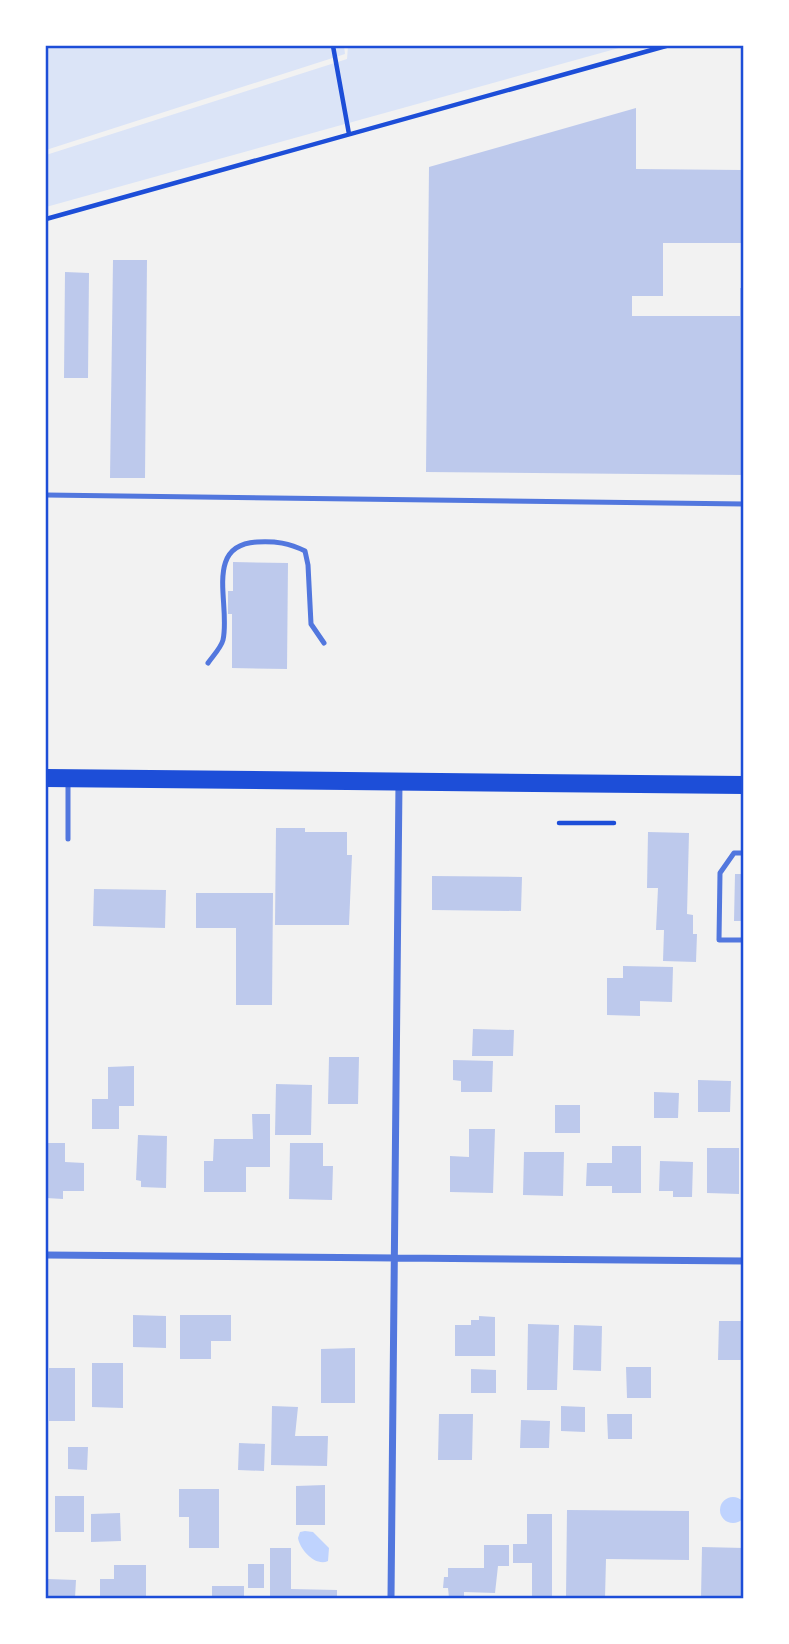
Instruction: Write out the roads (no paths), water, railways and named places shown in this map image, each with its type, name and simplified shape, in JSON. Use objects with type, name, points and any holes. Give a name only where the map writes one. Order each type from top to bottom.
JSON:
[{"type":"main road","points":[[46,778],[744,785]]},
{"type":"street","points":[[391,1598],[399,782]]},
{"type":"street","points":[[46,1255],[744,1261]]},
{"type":"lane","points":[[46,495],[744,504]]},
{"type":"lane","points":[[208,663],[223,642],[225,560],[233,548],[246,543],[288,543],[305,551],[311,624],[324,643]]},
{"type":"lane","points":[[68,778],[68,839]]},
{"type":"lane","points":[[744,853],[734,853],[720,873],[719,940],[744,940]]},
{"type":"water","points":[[733,1497],[742,1501],[746,1510],[742,1519],[733,1523],[724,1519],[720,1510],[724,1501]]},
{"type":"water","points":[[300,1532],[313,1532],[329,1548],[328,1561],[319,1562],[305,1552],[298,1538]]}]
